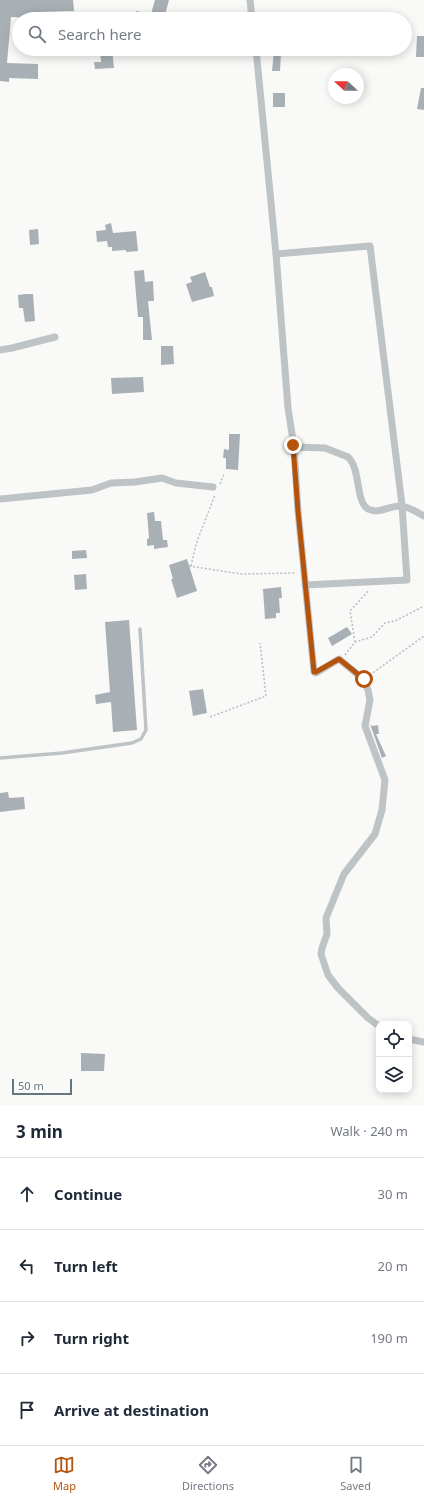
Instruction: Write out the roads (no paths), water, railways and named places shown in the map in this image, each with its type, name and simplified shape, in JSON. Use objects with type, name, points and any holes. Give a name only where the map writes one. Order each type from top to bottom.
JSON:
[{"type":"street","points":[[250,0],[251,12]]},
{"type":"street","points":[[257,56],[276,254],[288,408],[294,447],[314,672],[339,659],[364,679],[370,700],[364,726],[385,780],[384,797],[375,834],[340,881],[326,918],[327,934],[321,954],[328,974],[338,988],[368,1018],[376,1024]]},
{"type":"street","points":[[276,254],[370,246],[402,505],[407,580],[306,586]]},
{"type":"street","points":[[0,350],[55,336]]},
{"type":"street","points":[[294,447],[325,448],[348,457],[356,470],[359,490],[364,505],[367,508],[377,511],[402,505],[424,516]]},
{"type":"street","points":[[0,499],[92,490],[111,482],[135,482],[162,478],[176,483],[216,490]]},
{"type":"street","points":[[412,1040],[424,1042]]},
{"type":"lane","points":[[0,758],[62,753],[132,743],[141,739],[146,730],[140,629]]}]
